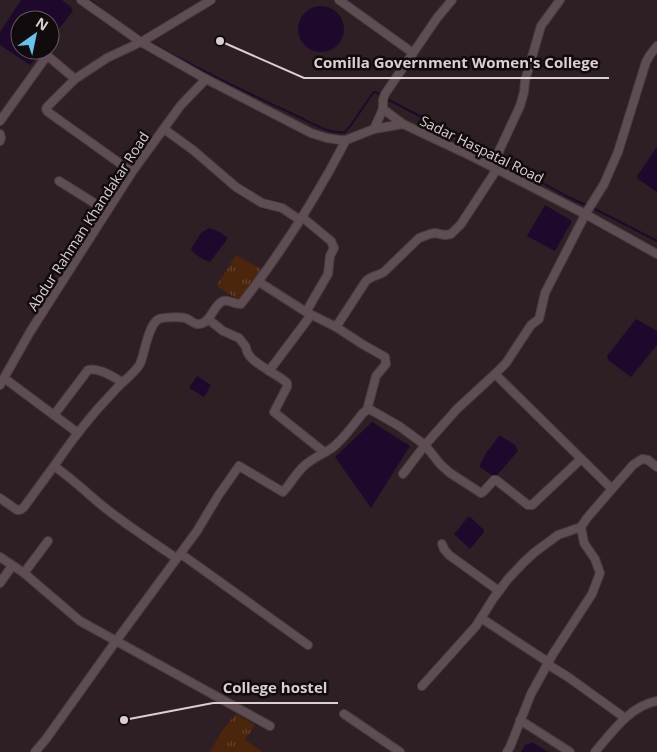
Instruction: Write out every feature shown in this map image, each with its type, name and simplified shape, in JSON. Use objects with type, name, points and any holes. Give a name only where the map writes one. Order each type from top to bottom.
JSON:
[{"type":"street","points":[[0,498],[17,510],[24,507],[78,433],[122,382],[131,375],[140,362],[155,321],[159,318],[185,318],[197,324],[202,324],[224,300],[238,305],[241,304],[301,218],[346,140],[327,138],[311,132],[206,79],[81,0]]},
{"type":"street","points":[[132,172],[46,109],[75,80],[107,58],[145,40],[211,0]]},
{"type":"street","points":[[339,0],[413,53]]},
{"type":"street","points":[[374,129],[384,101],[413,53],[452,0]]},
{"type":"street","points":[[336,327],[370,277],[384,272],[419,238],[435,233],[450,234],[461,224],[497,169],[499,151],[520,106],[525,81],[541,26],[555,2]]},
{"type":"street","points":[[403,474],[425,445],[457,409],[506,363],[531,325],[539,319],[545,293],[585,214],[604,184],[618,152],[646,62],[657,46]]},
{"type":"street","points":[[0,121],[46,57],[49,57],[75,80]]},
{"type":"street","name":"Abdur Rahman Khandakar Road","points":[[2,381],[30,332],[132,172],[181,105],[206,79]]},
{"type":"street","points":[[384,101],[403,124]]},
{"type":"street","name":"Sadar Haspatal Road","points":[[346,140],[374,129],[403,124],[473,156],[657,254]]},
{"type":"street","points":[[164,129],[193,150],[236,187],[262,203],[282,208],[301,218],[331,241],[334,248],[330,256],[328,274],[308,313],[269,371]]},
{"type":"street","points":[[0,134],[0,141]]},
{"type":"street","points":[[59,181],[107,211]]},
{"type":"street","points":[[35,752],[52,732],[116,641],[181,554],[239,466],[283,492],[304,465],[330,449],[344,437],[367,410],[376,376],[386,364],[385,357],[258,282]]},
{"type":"street","points":[[208,319],[223,330],[239,338],[246,347],[248,355],[286,381],[288,385],[274,410],[276,414],[324,452]]},
{"type":"street","points":[[54,414],[88,370],[98,370],[122,382]]},
{"type":"street","points":[[495,374],[612,489]]},
{"type":"street","points":[[2,381],[54,414],[78,433]]},
{"type":"street","points":[[367,410],[371,410],[399,426],[425,445],[450,473],[481,493],[496,480],[528,505],[532,505],[581,459]]},
{"type":"street","points":[[507,752],[531,694],[548,663],[592,594],[600,573],[595,559],[584,543],[582,527],[587,518],[633,466],[642,459],[648,460],[657,467]]},
{"type":"street","points":[[54,466],[72,478],[100,504],[147,539],[176,558],[181,554]]},
{"type":"street","points":[[422,686],[476,626],[513,573],[541,547],[558,535],[582,527]]},
{"type":"street","points":[[24,573],[48,541]]},
{"type":"street","points":[[442,544],[449,555],[499,591]]},
{"type":"street","points":[[181,554],[308,646]]},
{"type":"street","points":[[0,556],[24,573],[80,621],[270,726]]},
{"type":"street","points":[[0,583],[12,566]]},
{"type":"street","points":[[481,618],[625,718]]},
{"type":"street","points":[[595,752],[625,718],[642,705],[657,701]]},
{"type":"street","points":[[344,714],[400,752]]},
{"type":"street","points":[[520,720],[570,752]]},
{"type":"green space","points":[[236,255],[263,270],[242,297],[237,299],[217,285]]},
{"type":"green space","points":[[236,714],[255,725],[245,740],[263,752],[210,752],[221,732]]},
{"type":"shaded area","points":[[21,0],[62,0],[73,11],[60,27],[60,10],[14,10]]},
{"type":"shaded area","points":[[316,6],[326,6],[338,12],[343,20],[343,38],[338,46],[330,51],[316,52],[308,49],[301,42],[298,34],[298,24],[301,16],[308,9]]},
{"type":"shaded area","points":[[10,17],[10,52],[0,45],[0,32]]},
{"type":"shaded area","points":[[22,60],[34,60],[30,65]]},
{"type":"shaded area","points":[[657,147],[657,192],[638,179],[637,176]]},
{"type":"shaded area","points":[[545,205],[572,221],[555,251],[527,236]]},
{"type":"shaded area","points":[[209,228],[220,232],[228,238],[210,262],[202,259],[191,249],[201,233]]},
{"type":"shaded area","points":[[636,319],[657,331],[657,345],[631,377],[608,360],[607,356]]},
{"type":"shaded area","points":[[197,376],[211,385],[204,397],[189,388]]},
{"type":"shaded area","points":[[372,422],[410,446],[371,508],[335,457]]},
{"type":"shaded area","points":[[499,436],[515,445],[518,451],[494,477],[480,467],[480,465],[486,453]]},
{"type":"shaded area","points":[[468,517],[484,530],[470,549],[454,534]]},
{"type":"shaded area","points":[[531,742],[550,752],[521,752],[525,745]]},
{"type":"waterway","points":[[89,0],[101,9]]},
{"type":"waterway","points":[[127,28],[142,37]]},
{"type":"waterway","points":[[148,41],[239,89],[319,127],[332,131],[345,132],[373,93],[381,95]]},
{"type":"waterway","points":[[387,99],[495,157]]},
{"type":"waterway","points":[[504,161],[566,196],[588,206]]},
{"type":"waterway","points":[[593,208],[657,241]]},
{"type":"place","name":"Comilla Government Women's College","points":[[220,41]]},
{"type":"place","name":"College hostel","points":[[124,720]]}]
